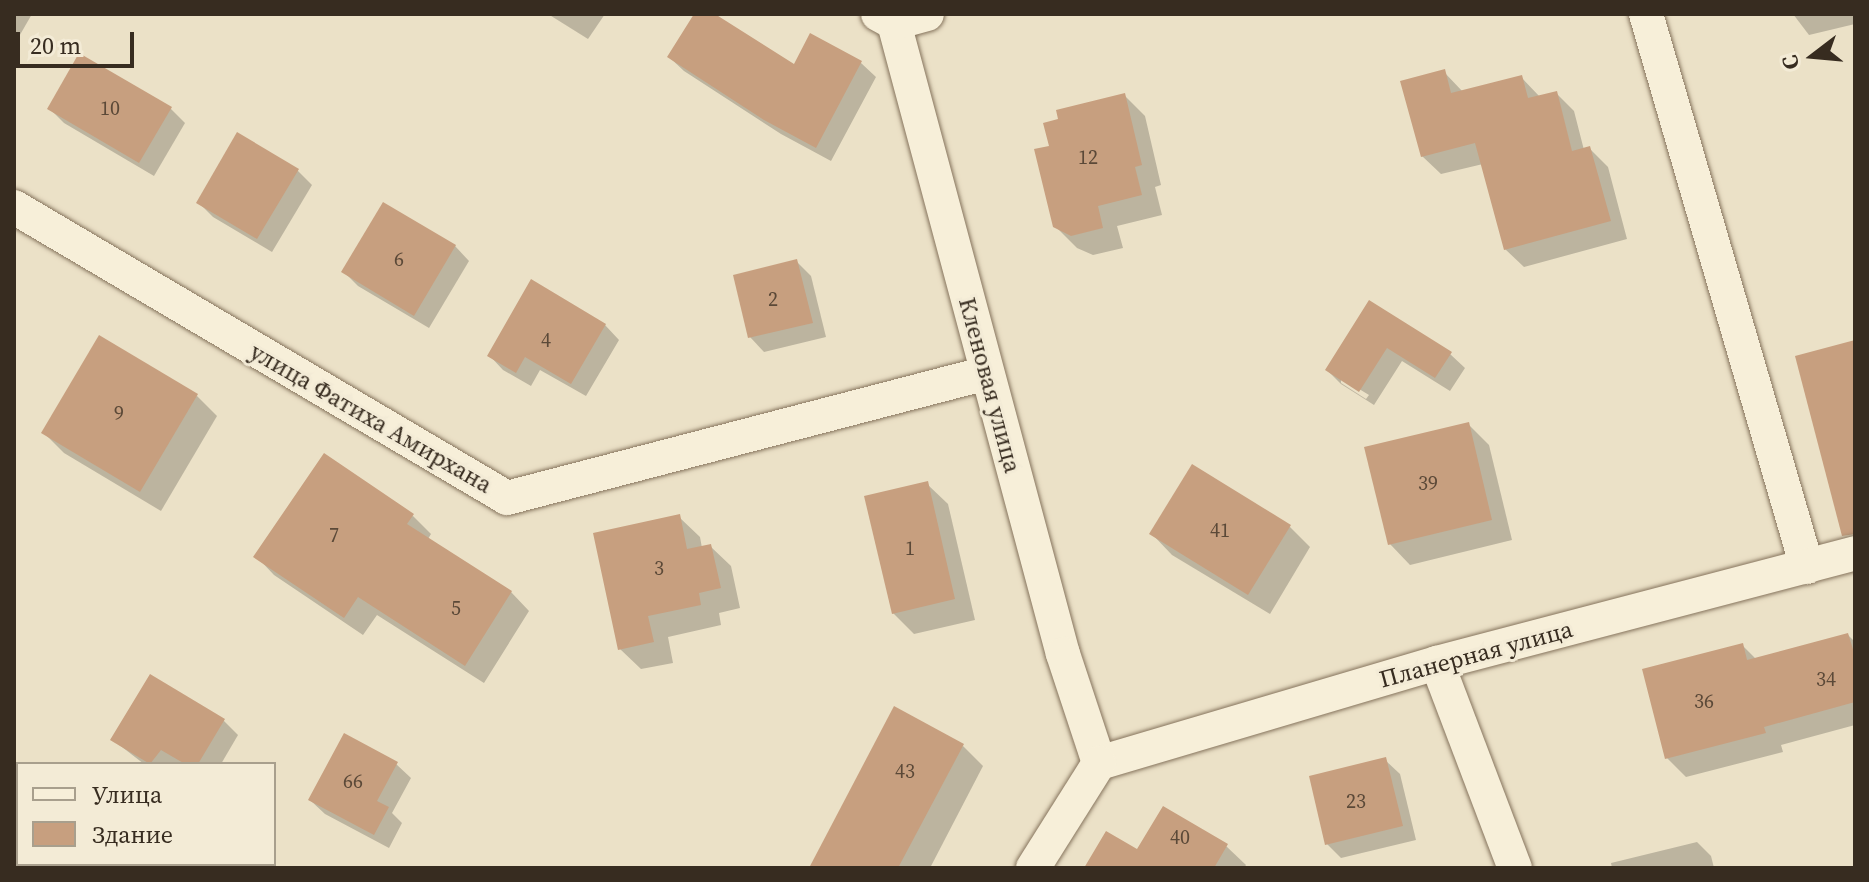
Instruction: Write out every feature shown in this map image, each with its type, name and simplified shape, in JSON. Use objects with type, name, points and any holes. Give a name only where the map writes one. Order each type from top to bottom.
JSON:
[{"type":"street","points":[[886,19],[927,14]]},
{"type":"street","points":[[1646,14],[1807,567]]},
{"type":"street","name":"Кленовая улица","points":[[886,19],[1063,654],[1099,763]]},
{"type":"street","name":"улица Фатиха Амирхана","points":[[14,207],[507,498],[986,373]]},
{"type":"street","name":"Планерная улица","points":[[1099,763],[1437,663],[1855,553]]},
{"type":"street","points":[[1437,663],[1515,868]]},
{"type":"street","points":[[1033,868],[1099,763]]},
{"type":"building","points":[[694,14],[715,14],[794,64],[810,33],[862,61],[816,148],[764,120],[667,57]]},
{"type":"building","points":[[79,53],[172,107],[139,163],[47,109]]},
{"type":"building","points":[[1445,69],[1451,93],[1522,75],[1528,98],[1557,91],[1572,151],[1590,146],[1611,221],[1504,250],[1475,143],[1421,157],[1400,81]]},
{"type":"building","points":[[1125,93],[1142,165],[1135,167],[1142,195],[1098,206],[1103,228],[1071,236],[1053,227],[1034,149],[1049,146],[1043,123],[1058,119],[1056,110]]},
{"type":"building","points":[[237,132],[299,169],[257,239],[196,203]]},
{"type":"building","points":[[383,202],[456,245],[414,316],[341,272]]},
{"type":"building","points":[[797,259],[813,323],[748,338],[733,275]]},
{"type":"building","points":[[531,279],[606,324],[571,384],[525,357],[516,373],[487,356]]},
{"type":"building","points":[[1369,300],[1452,352],[1435,378],[1387,348],[1359,392],[1325,370]]},
{"type":"building","points":[[99,335],[198,394],[140,492],[41,433]]},
{"type":"building","points":[[1855,340],[1855,534],[1842,536],[1795,356]]},
{"type":"building","points":[[1469,422],[1492,520],[1388,545],[1364,447]]},
{"type":"building","points":[[324,453],[414,514],[407,524],[512,591],[465,666],[358,597],[344,618],[253,557]]},
{"type":"building","points":[[1192,464],[1291,525],[1248,595],[1149,534]]},
{"type":"building","points":[[928,481],[955,599],[892,614],[864,496]]},
{"type":"building","points":[[680,514],[687,549],[711,544],[721,588],[699,593],[701,605],[648,616],[654,642],[618,650],[593,533]]},
{"type":"building","points":[[1848,633],[1855,656],[1855,702],[1764,727],[1766,733],[1665,759],[1642,669],[1743,643],[1747,660]]},
{"type":"building","points":[[150,674],[225,719],[199,762],[182,762],[161,750],[152,762],[147,762],[110,740]]},
{"type":"building","points":[[894,706],[964,744],[898,868],[809,868]]},
{"type":"building","points":[[344,733],[398,762],[377,801],[389,807],[374,835],[308,800]]},
{"type":"building","points":[[1386,757],[1403,826],[1325,845],[1309,776]]},
{"type":"building","points":[[1163,806],[1228,844],[1214,868],[1084,868],[1106,831],[1137,849]]}]
